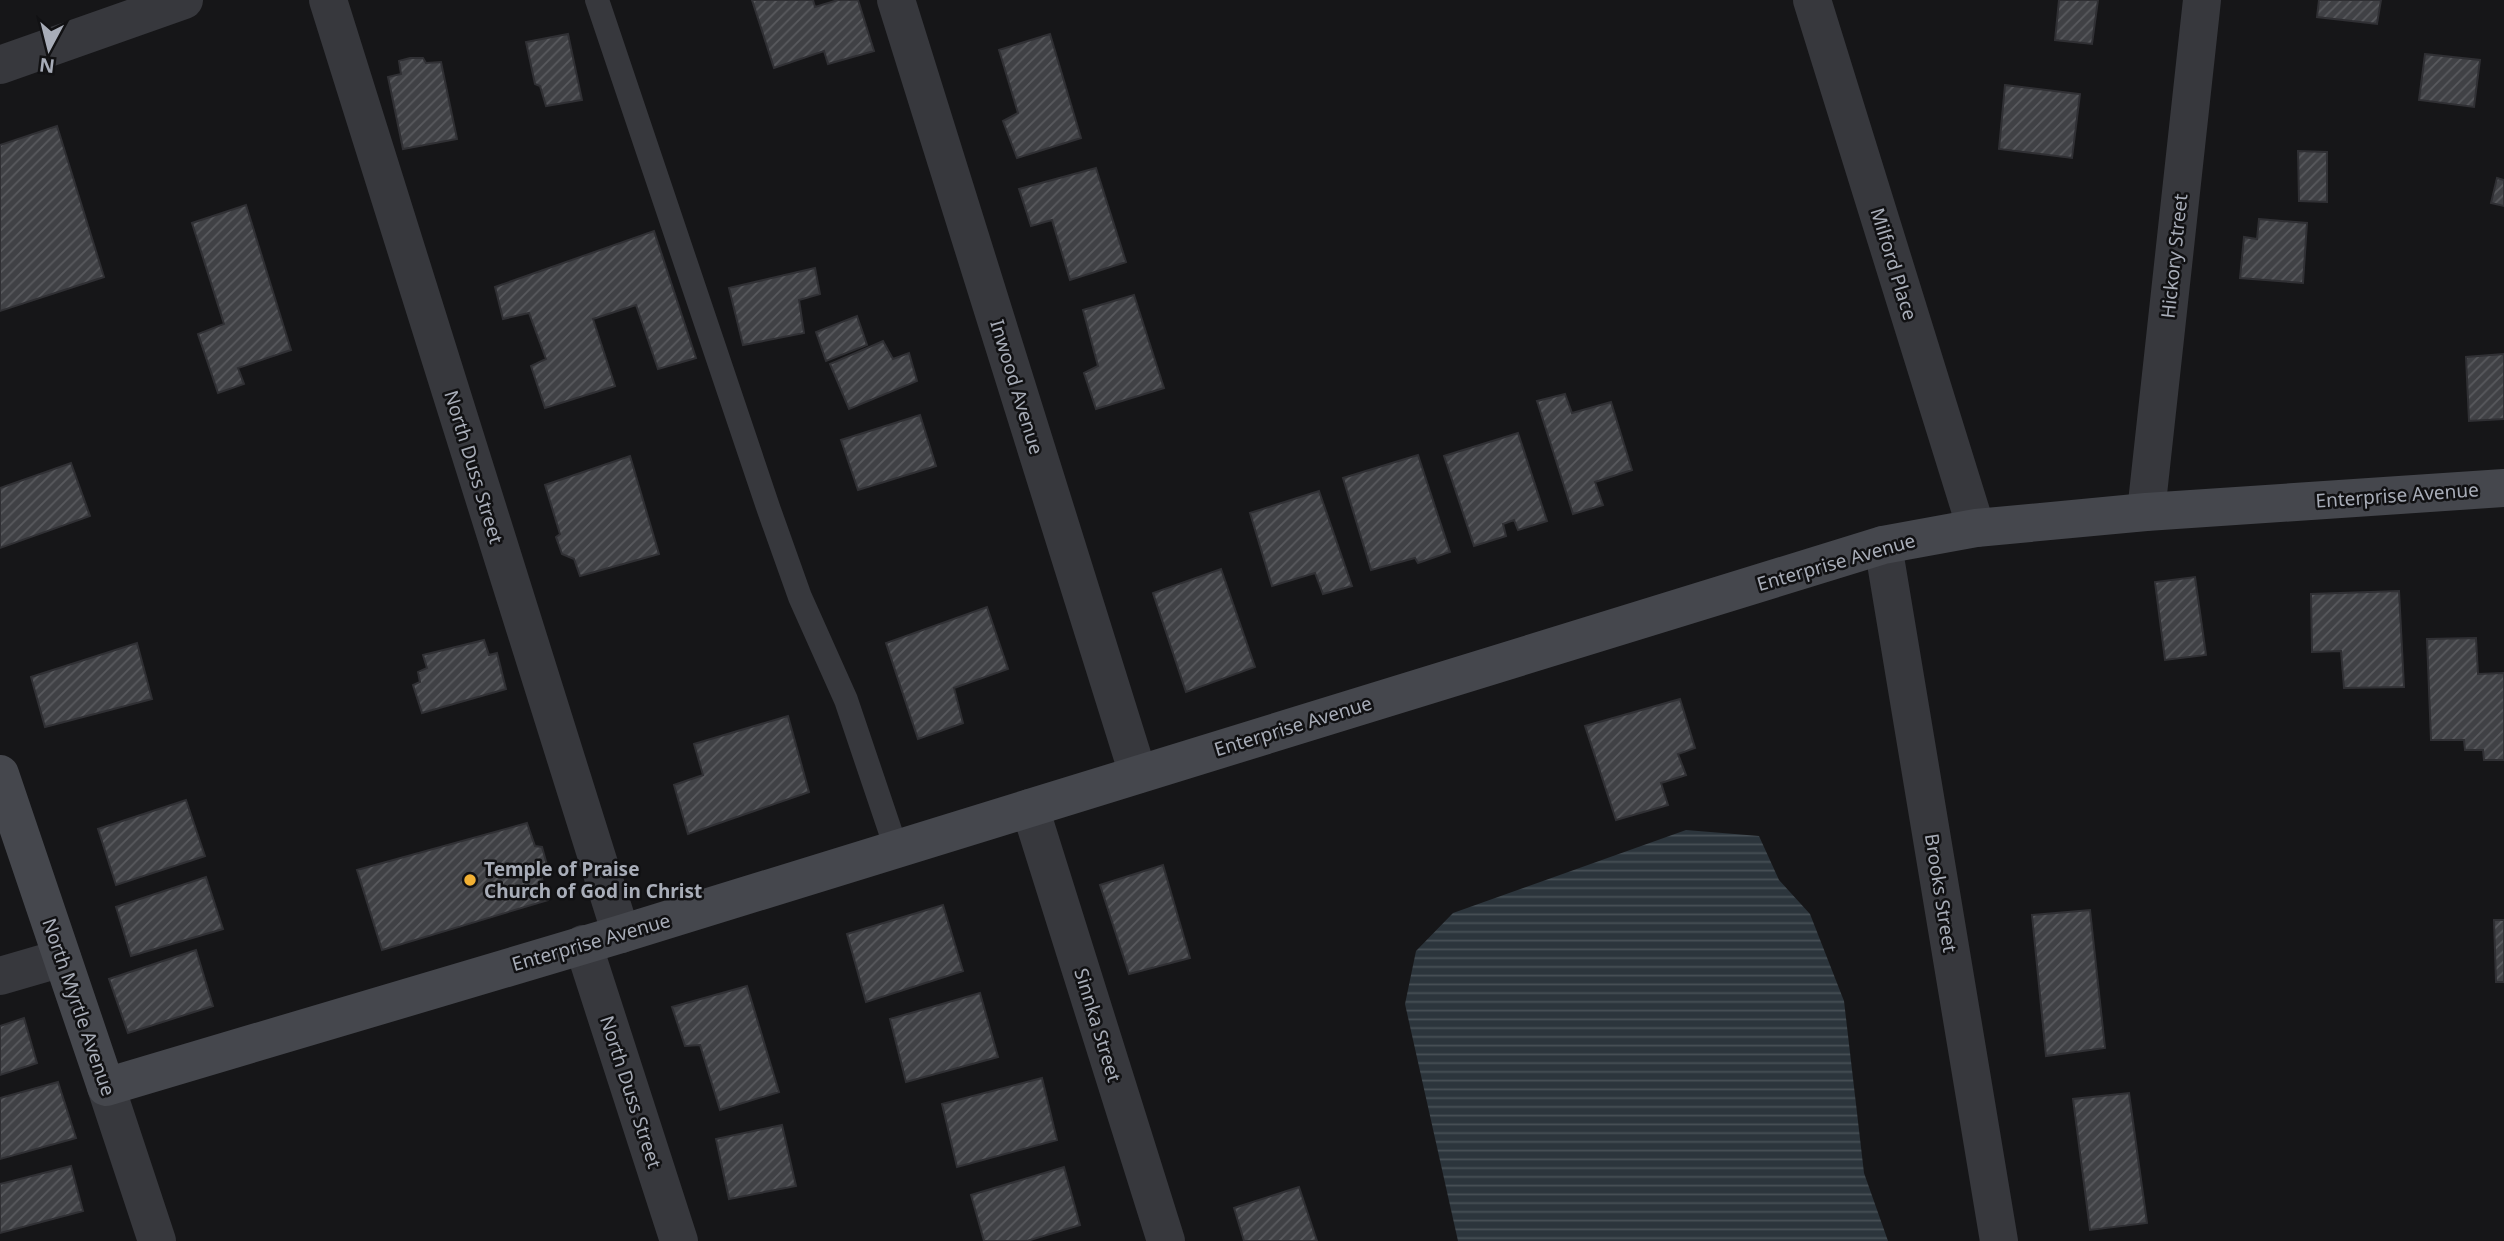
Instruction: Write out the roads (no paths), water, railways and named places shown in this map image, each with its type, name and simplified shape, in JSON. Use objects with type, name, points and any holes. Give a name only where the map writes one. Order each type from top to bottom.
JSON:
[{"type":"street","points":[[0,65],[184,0]]},
{"type":"street","name":"North Duss Street","points":[[328,0],[621,934]]},
{"type":"street","name":"Inwood Avenue","points":[[896,0],[1138,774]]},
{"type":"street","name":"Milford Place","points":[[1812,0],[1976,528]]},
{"type":"street","name":"Hickory Street","points":[[2146,512],[2202,0]]},
{"type":"street","name":"Enterprise Avenue","points":[[106,1087],[621,934],[1883,545],[1976,528],[2146,512],[2504,488]]},
{"type":"street","name":"Brooks Street","points":[[1883,545],[1999,1241]]},
{"type":"street","name":"North Myrtle Avenue","points":[[0,774],[157,1241]]},
{"type":"street","name":"Sinnka Street","points":[[1030,808],[1166,1241]]},
{"type":"street","name":"North Duss Street","points":[[583,944],[679,1241]]},
{"type":"street","points":[[0,975],[62,958]]},
{"type":"lane","points":[[597,0],[769,510],[800,597],[846,700],[897,848]]},
{"type":"place","name":"Temple of Praise Church of God in Christ","points":[[470,880]]}]
